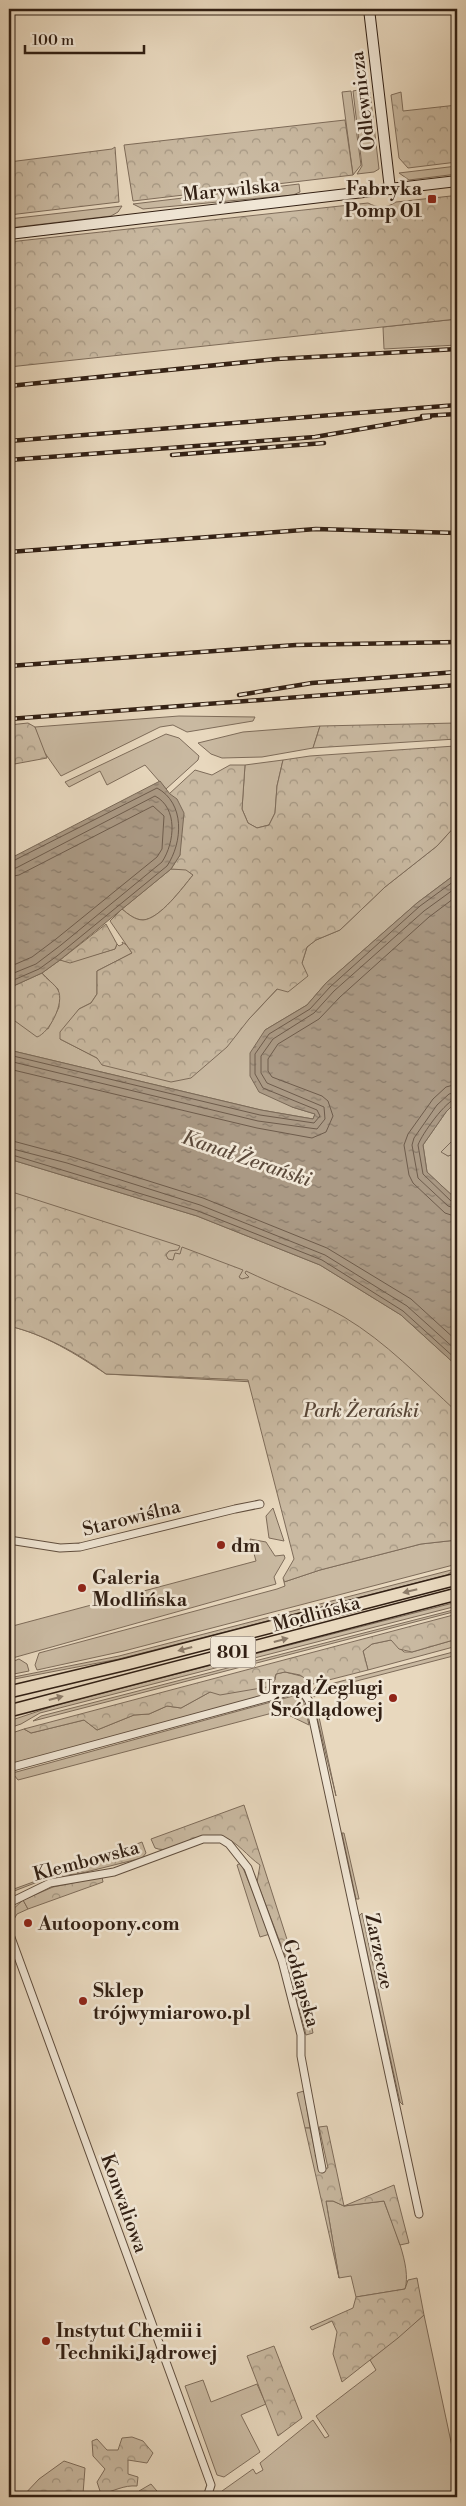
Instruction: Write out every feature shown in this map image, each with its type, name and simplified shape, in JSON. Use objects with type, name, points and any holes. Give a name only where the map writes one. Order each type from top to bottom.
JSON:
[{"type":"main road","name":"Odlewnicza","points":[[368,9],[390,189]]},
{"type":"main road","name":"Marywilska","points":[[9,234],[457,181]]},
{"type":"main road","name":"Modlińska","points":[[9,1692],[127,1664],[457,1579]]},
{"type":"main road","name":"Modlińska","points":[[9,1711],[457,1594]]},
{"type":"street","name":"Starowiślna","points":[[9,1540],[60,1548],[80,1547],[260,1504]]},
{"type":"street","name":"Zarzecze","points":[[9,1768],[292,1691],[305,1695],[309,1701],[333,1808],[419,2214]]},
{"type":"street","name":"Klembowska","points":[[9,1902],[50,1883],[114,1872],[211,1838],[230,1844]]},
{"type":"street","name":"Gołdapska","points":[[230,1844],[248,1868],[282,1961],[301,2035],[301,2056],[322,2169]]},
{"type":"street","name":"Konwaliowa","points":[[9,1932],[211,2485],[207,2497]]},
{"type":"green space","points":[[363,89],[370,92],[379,169],[374,172],[357,174],[362,166],[353,91]]},
{"type":"green space","points":[[351,91],[361,165],[353,175],[342,92]]},
{"type":"green space","points":[[401,92],[403,111],[457,105],[457,162],[408,168],[399,158],[391,95]]},
{"type":"green space","points":[[345,120],[353,175],[133,201],[124,145]]},
{"type":"green space","points":[[115,147],[119,202],[9,215],[9,162],[112,149]]},
{"type":"green space","points":[[457,166],[457,174],[409,180],[399,173]]},
{"type":"green space","points":[[299,184],[300,192],[293,195],[143,209],[133,204]]},
{"type":"green space","points":[[457,191],[457,319],[9,367],[9,242],[368,203],[378,207],[385,207],[396,202],[451,196]]},
{"type":"green space","points":[[122,206],[118,212],[111,216],[9,228],[9,219]]},
{"type":"green space","points":[[457,319],[457,345],[384,349],[383,327]]},
{"type":"green space","points":[[179,716],[255,717],[253,721],[187,732],[173,725],[160,727],[61,776],[40,746],[35,727]]},
{"type":"green space","points":[[28,723],[35,727],[47,758],[9,765],[9,725]]},
{"type":"green space","points":[[456,723],[456,739],[313,748],[320,726]]},
{"type":"green space","points":[[320,726],[313,748],[262,757],[222,758],[211,754],[198,743],[243,732]]},
{"type":"green space","points":[[166,734],[179,738],[199,756],[198,760],[166,789],[145,765],[107,785],[100,771],[69,787],[65,782]]},
{"type":"green space","points":[[455,746],[457,749],[457,824],[437,846],[385,887],[340,930],[316,940],[307,947],[302,963],[308,976],[288,992],[277,989],[249,1019],[227,1047],[191,1078],[171,1082],[102,1065],[97,1058],[60,1039],[60,1032],[79,1009],[91,1003],[97,994],[97,971],[132,953],[110,921],[122,909],[137,919],[150,918],[171,902],[193,875],[186,870],[171,869],[180,855],[169,794],[195,770],[212,775],[230,765],[245,765],[242,809],[248,823],[257,828],[269,825],[275,813],[277,786],[283,760],[310,756]]},
{"type":"green space","points":[[283,760],[277,786],[275,813],[269,825],[257,828],[248,823],[242,809],[245,765]]},
{"type":"green space","points":[[457,824],[457,873],[417,903],[326,983],[307,1005],[265,1030],[292,1107],[315,1114],[313,1119],[261,1110],[9,1050],[11,1019],[48,1029],[59,1007],[58,989],[42,973],[60,960],[70,962],[115,949],[117,944],[119,946],[123,944],[122,942],[128,946],[132,953],[97,971],[97,994],[91,1003],[79,1009],[60,1039],[97,1058],[249,1019],[302,963],[307,947],[316,940],[340,930],[385,887],[437,846]]},
{"type":"green space","points":[[171,869],[186,869],[193,875],[157,914],[140,920],[122,909]]},
{"type":"green space","points":[[106,924],[117,944],[115,949],[70,963],[60,960]]},
{"type":"green space","points":[[42,973],[55,986],[60,996],[55,1017],[46,1030],[37,1037],[15,1021],[9,1021],[9,988]]},
{"type":"green space","points":[[457,1101],[457,1136],[442,1152],[448,1156],[457,1153],[457,1200],[427,1172],[423,1145],[446,1112]]},
{"type":"green space","points":[[457,1136],[457,1153],[448,1156],[441,1152]]},
{"type":"green space","name":"Park Żerański","points":[[9,1159],[197,1216],[320,1265],[401,1315],[457,1366],[457,1532],[254,1382],[106,1374],[47,1339],[9,1326]]},
{"type":"green space","name":"Park Żerański","points":[[9,1191],[180,1246],[178,1250],[169,1251],[166,1255],[168,1259],[173,1260],[175,1253],[180,1254],[182,1247],[243,1270],[239,1277],[242,1279],[249,1277],[245,1273],[246,1271],[332,1310],[374,1338],[457,1412],[457,1540],[421,1544],[320,1570],[284,1582],[283,1578],[294,1559],[248,1380],[106,1374],[60,1345],[22,1329],[9,1326]]},
{"type":"green space","points":[[273,1508],[284,1541],[269,1538],[266,1516]]},
{"type":"green space","points":[[250,1539],[266,1542],[275,1556],[284,1555],[285,1558],[274,1577],[276,1584],[9,1659],[9,1627],[256,1561]]},
{"type":"green space","points":[[457,1540],[457,1564],[124,1651],[37,1670],[35,1665],[39,1653],[277,1589],[285,1586],[284,1582],[320,1570],[421,1544]]},
{"type":"green space","points":[[455,1569],[447,1575],[119,1659],[9,1680],[9,1678],[119,1656]]},
{"type":"green space","points":[[457,1602],[457,1606],[40,1713],[21,1724],[9,1728],[9,1721],[60,1704]]},
{"type":"green space","points":[[457,1609],[457,1611],[33,1721],[41,1716]]},
{"type":"green space","points":[[457,1614],[457,1639],[412,1652],[399,1649],[391,1640],[372,1644],[363,1651],[368,1670],[313,1684],[300,1675],[285,1672],[276,1674],[273,1684],[267,1687],[220,1695],[210,1692],[181,1708],[167,1706],[149,1714],[134,1715],[97,1730],[84,1720],[31,1733],[24,1729]]},
{"type":"green space","points":[[457,1639],[457,1646],[368,1670],[363,1651],[372,1644],[391,1640],[404,1652],[412,1652]]},
{"type":"green space","points":[[457,1651],[457,1655],[314,1692],[315,1697],[311,1694],[315,1688]]},
{"type":"green space","points":[[19,1659],[27,1664],[29,1671],[9,1675],[9,1663]]},
{"type":"green space","points":[[285,1672],[305,1677],[313,1684],[304,1689],[292,1688],[9,1765],[9,1734],[24,1729],[31,1733],[84,1720],[97,1730],[134,1715],[149,1714],[167,1706],[181,1708],[210,1692],[275,1680],[276,1674]]},
{"type":"green space","points":[[293,1696],[303,1699],[309,1725],[280,1711],[18,1780],[14,1775],[9,1774]]},
{"type":"green space","points":[[316,1703],[336,1796],[314,1705]]},
{"type":"green space","points":[[244,1805],[292,1955],[292,1961],[298,1960],[313,2033],[306,2035],[286,1958],[257,1882],[260,1865],[238,1846],[223,1837],[204,1836],[170,1849],[155,1848],[151,1839]]},
{"type":"green space","points":[[342,1833],[344,1833],[359,1899],[356,1899]]},
{"type":"green space","points":[[142,1842],[146,1853],[142,1858],[78,1874],[77,1866]]},
{"type":"green space","points":[[241,1863],[270,1934],[260,1937],[237,1865]]},
{"type":"green space","points":[[77,1866],[78,1874],[53,1876],[9,1893],[9,1887],[14,1889]]},
{"type":"green space","points":[[102,1877],[103,1882],[28,1909],[23,1900],[53,1887]]},
{"type":"green space","points":[[23,1900],[28,1909],[17,1914],[13,1921],[10,1912]]},
{"type":"green space","points":[[362,1913],[403,2105],[400,2102],[359,1916]]},
{"type":"green space","points":[[304,2091],[310,2128],[305,2128],[297,2093]]},
{"type":"green space","points":[[327,2126],[344,2206],[333,2201],[326,2201],[339,2278],[305,2128],[310,2128],[319,2169],[328,2168],[319,2127]]},
{"type":"green space","points":[[394,2185],[409,2243],[400,2245],[384,2201],[344,2206]]},
{"type":"green space","points":[[326,2201],[333,2201],[344,2206],[384,2201],[404,2257],[406,2269],[405,2289],[356,2297],[351,2276],[339,2278]]},
{"type":"green space","points":[[417,2278],[424,2315],[342,2382],[333,2354],[337,2332],[332,2321],[312,2330],[310,2327],[353,2308],[356,2297],[405,2289],[408,2280]]},
{"type":"green space","points":[[424,2315],[457,2470],[457,2497],[223,2497],[225,2496],[222,2491],[253,2469],[256,2474],[263,2470],[260,2463],[313,2420],[325,2438],[329,2436],[316,2416],[376,2370],[370,2360]]},
{"type":"green space","points":[[274,2346],[302,2418],[278,2436],[247,2356]]},
{"type":"green space","points":[[203,2380],[211,2402],[257,2384],[266,2404],[241,2415],[260,2452],[224,2477],[217,2475],[185,2386]]},
{"type":"green space","points":[[132,2437],[143,2441],[153,2453],[147,2463],[128,2460],[128,2474],[138,2477],[137,2486],[123,2487],[101,2494],[97,2482],[105,2469],[93,2456],[92,2441],[97,2439],[107,2450],[118,2450],[122,2438]]},
{"type":"green space","points":[[64,2461],[85,2468],[83,2494],[79,2497],[22,2497],[39,2479]]},
{"type":"green space","points":[[151,2484],[162,2497],[141,2497],[139,2491]]},
{"type":"water","points":[[160,781],[170,794],[177,799],[184,813],[180,855],[171,869],[60,960],[42,973],[9,988],[9,859]]},
{"type":"water","name":"Kanał Żerański","points":[[457,873],[457,1101],[446,1112],[423,1145],[427,1172],[457,1200],[457,1366],[401,1315],[320,1265],[197,1216],[9,1159],[9,1050],[261,1110],[313,1119],[315,1114],[292,1107],[259,1092],[250,1076],[250,1053],[265,1030],[307,1005],[326,983],[417,903]]},
{"type":"railway","points":[[9,386],[277,359],[457,349]]},
{"type":"railway","points":[[9,441],[457,405]]},
{"type":"railway","points":[[422,416],[457,414]]},
{"type":"railway","points":[[9,460],[315,437],[430,417]]},
{"type":"railway","points":[[172,455],[324,443]]},
{"type":"railway","points":[[9,552],[316,529],[457,533]]},
{"type":"railway","points":[[9,666],[296,645],[457,642]]},
{"type":"railway","points":[[239,695],[312,683],[457,672]]},
{"type":"railway","points":[[9,719],[457,685]]},
{"type":"place","name":"Fabryka Pomp 01","points":[[432,199]]},
{"type":"place","name":"dm","points":[[221,1545]]},
{"type":"place","name":"Galeria Modlińska","points":[[82,1588]]},
{"type":"place","name":"Urząd Żeglugi Śródlądowej","points":[[393,1698]]},
{"type":"place","name":"Autoopony.com","points":[[28,1923]]},
{"type":"place","name":"Sklep trójwymiarowo.pl","points":[[83,2001]]},
{"type":"place","name":"Instytut Chemii i Techniki Jądrowej","points":[[46,2341]]}]
